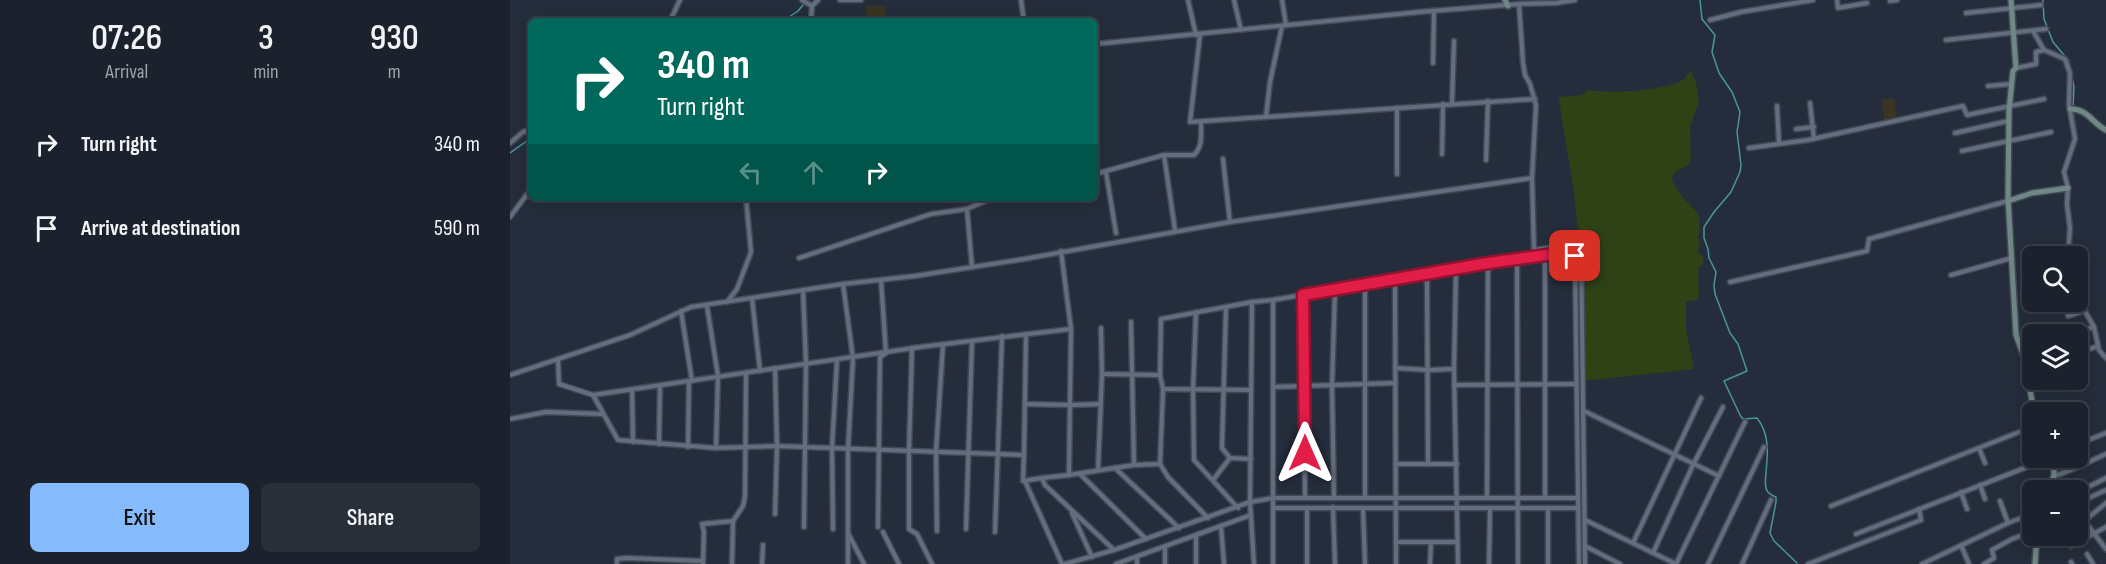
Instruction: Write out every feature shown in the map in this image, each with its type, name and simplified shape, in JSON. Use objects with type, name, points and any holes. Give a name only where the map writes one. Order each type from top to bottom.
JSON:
[{"type":"street","points":[[671,18],[680,0]]},
{"type":"street","points":[[802,0],[812,6]]},
{"type":"street","points":[[811,18],[812,6],[818,0]]},
{"type":"street","points":[[840,0],[861,0]]},
{"type":"street","points":[[1021,0],[1024,18]]},
{"type":"street","points":[[1188,0],[1198,35],[1190,122],[1535,99]]},
{"type":"street","points":[[1234,0],[1241,30]]},
{"type":"street","points":[[1266,117],[1270,82],[1284,26],[1282,0]]},
{"type":"street","points":[[1098,44],[1507,3],[1572,0]]},
{"type":"street","points":[[1710,20],[1741,12],[1813,0]]},
{"type":"street","points":[[1837,0],[1838,8],[1867,3]]},
{"type":"street","points":[[1890,1],[1897,0]]},
{"type":"street","points":[[2011,0],[2016,68],[2013,71],[2011,84],[2008,121],[2008,201],[2016,335],[2022,352]]},
{"type":"street","points":[[1519,4],[1520,41],[1524,69],[1535,99],[1532,178],[1534,250],[1581,243],[1585,564]]},
{"type":"street","points":[[1966,14],[2041,5]]},
{"type":"street","points":[[1433,63],[1434,11]]},
{"type":"street","points":[[1946,40],[2046,29]]},
{"type":"street","points":[[2033,31],[2044,50]]},
{"type":"street","points":[[1452,104],[1454,40]]},
{"type":"street","points":[[2016,68],[2036,64],[2036,52],[2044,50],[2062,57],[2067,62],[2071,81],[2075,139],[2064,171],[2068,188],[2069,246]]},
{"type":"street","points":[[1988,86],[2011,84]]},
{"type":"street","points":[[1749,148],[1814,139],[1963,106],[1966,115],[2044,99]]},
{"type":"street","points":[[1486,160],[1488,101]]},
{"type":"street","points":[[1810,103],[1814,139]]},
{"type":"street","points":[[1442,154],[1443,104]]},
{"type":"street","points":[[1777,106],[1779,143]]},
{"type":"street","points":[[1397,108],[1397,174]]},
{"type":"street","points":[[2073,109],[2086,113],[2106,130]]},
{"type":"street","points":[[1955,133],[2008,121]]},
{"type":"street","points":[[1098,173],[1164,155],[1194,155],[1200,149],[1201,122]]},
{"type":"street","points":[[1796,129],[1814,127]]},
{"type":"street","points":[[510,143],[528,131]]},
{"type":"street","points":[[1962,151],[2051,132]]},
{"type":"street","points":[[1164,155],[1175,230]]},
{"type":"street","points":[[1223,159],[1230,222]]},
{"type":"street","points":[[1106,172],[1116,233]]},
{"type":"street","points":[[510,375],[630,335],[681,310],[843,284],[972,267],[1175,230],[1532,178]]},
{"type":"street","points":[[1730,282],[1867,251],[1869,239],[2032,193],[2068,188]]},
{"type":"street","points":[[510,217],[528,193]]},
{"type":"street","points":[[727,302],[737,289],[751,252],[746,201]]},
{"type":"street","points":[[799,258],[931,214],[967,209],[985,201]]},
{"type":"street","points":[[967,209],[972,267]]},
{"type":"street","points":[[1061,251],[1071,329],[1070,475]]},
{"type":"street","points":[[1208,518],[1168,477],[1160,464],[1163,389],[1160,375],[1161,319],[1488,263],[1568,252],[1575,256],[1579,564]]},
{"type":"street","points":[[1545,256],[1545,498]]},
{"type":"street","points":[[1951,275],[2012,258]]},
{"type":"street","points":[[1517,260],[1518,564]]},
{"type":"street","points":[[1487,498],[1488,263]]},
{"type":"street","points":[[1456,270],[1454,385],[1458,564]]},
{"type":"street","points":[[1427,275],[1428,464]]},
{"type":"street","points":[[881,280],[886,353]]},
{"type":"street","points":[[1395,280],[1396,564]]},
{"type":"street","points":[[843,284],[853,358],[848,450],[848,564]]},
{"type":"street","points":[[1365,285],[1365,498]]},
{"type":"street","points":[[803,290],[806,363],[804,526]]},
{"type":"street","points":[[1334,498],[1332,386],[1335,290]]},
{"type":"street","points":[[1303,295],[1305,498]]},
{"type":"street","points":[[752,298],[760,371]]},
{"type":"street","points":[[1273,564],[1274,300]]},
{"type":"street","points":[[1252,302],[1250,502],[1254,564]]},
{"type":"street","points":[[707,305],[718,376],[716,448]]},
{"type":"street","points":[[1226,307],[1222,448],[1230,458],[1251,459]]},
{"type":"street","points":[[681,310],[690,381],[688,447]]},
{"type":"street","points":[[1196,312],[1193,390],[1194,460],[1238,507]]},
{"type":"street","points":[[2068,316],[2081,312]]},
{"type":"street","points":[[2085,312],[2094,327],[2098,346],[2106,358]]},
{"type":"street","points":[[1131,322],[1134,465]]},
{"type":"street","points":[[2088,329],[2094,327]]},
{"type":"street","points":[[1098,470],[1102,374],[1101,328]]},
{"type":"street","points":[[558,359],[559,384],[593,395],[912,348],[1071,329]]},
{"type":"street","points":[[1026,334],[1023,481],[1064,564],[1114,550],[1250,502],[1273,498],[1578,498]]},
{"type":"street","points":[[995,532],[1002,336]]},
{"type":"street","points":[[966,529],[972,341]]},
{"type":"street","points":[[937,531],[936,451],[943,345]]},
{"type":"street","points":[[2088,350],[2098,346]]},
{"type":"street","points":[[912,348],[909,529],[917,534],[932,564]]},
{"type":"street","points":[[878,526],[880,357],[886,353]]},
{"type":"street","points":[[832,529],[832,448],[837,360]]},
{"type":"street","points":[[775,368],[777,446],[775,514]]},
{"type":"street","points":[[1395,368],[1454,369]]},
{"type":"street","points":[[732,564],[733,522],[743,506],[745,496],[746,373]]},
{"type":"street","points":[[1102,374],[1160,375]]},
{"type":"street","points":[[1274,387],[1395,383]]},
{"type":"street","points":[[1454,385],[1576,384]]},
{"type":"street","points":[[659,444],[660,386]]},
{"type":"street","points":[[1163,389],[1251,390]]},
{"type":"street","points":[[632,390],[633,442]]},
{"type":"street","points":[[593,395],[618,440],[716,448],[777,446],[1024,454]]},
{"type":"street","points":[[1633,543],[1701,398]]},
{"type":"street","points":[[1025,404],[1101,404]]},
{"type":"street","points":[[1653,553],[1723,407]]},
{"type":"street","points":[[1584,411],[1719,476]]},
{"type":"street","points":[[510,419],[546,412],[603,414]]},
{"type":"street","points":[[1585,519],[1676,564],[1745,422]]},
{"type":"street","points":[[1831,506],[2022,431]]},
{"type":"street","points":[[2088,440],[2106,433]]},
{"type":"street","points":[[1708,564],[1764,447]]},
{"type":"street","points":[[1979,448],[1985,463]]},
{"type":"street","points":[[2054,476],[2071,472],[2080,465],[2106,454]]},
{"type":"street","points":[[1213,480],[1230,458]]},
{"type":"street","points":[[1025,481],[1115,467],[1160,464]]},
{"type":"street","points":[[1396,464],[1457,464]]},
{"type":"street","points":[[1115,467],[1179,528]]},
{"type":"street","points":[[1856,534],[2025,468]]},
{"type":"street","points":[[2053,468],[2053,480]]},
{"type":"street","points":[[1080,474],[1146,539]]},
{"type":"street","points":[[1042,477],[1045,485],[1114,550]]},
{"type":"street","points":[[2088,487],[2106,478]]},
{"type":"street","points":[[1980,485],[1984,499]]},
{"type":"street","points":[[2088,498],[2106,490]]},
{"type":"street","points":[[1961,492],[1967,509]]},
{"type":"street","points":[[1742,564],[1771,500]]},
{"type":"street","points":[[2000,501],[2008,523]]},
{"type":"street","points":[[2088,517],[2106,503]]},
{"type":"street","points":[[1333,507],[1335,564]]},
{"type":"street","points":[[1273,508],[1578,508]]},
{"type":"street","points":[[1307,508],[1307,564]]},
{"type":"street","points":[[1363,508],[1365,564]]},
{"type":"street","points":[[1490,508],[1490,564]]},
{"type":"street","points":[[1548,508],[1548,564]]},
{"type":"street","points":[[1071,509],[1092,557]]},
{"type":"street","points":[[1808,564],[1921,520],[1919,509]]},
{"type":"street","points":[[1116,564],[1251,515]]},
{"type":"street","points":[[1922,564],[2022,518]]},
{"type":"street","points":[[617,564],[617,559],[626,558],[703,562],[702,524],[733,522]]},
{"type":"street","points":[[2088,524],[2106,549]]},
{"type":"street","points":[[1221,526],[1224,564]]},
{"type":"street","points":[[2088,538],[2106,527]]},
{"type":"street","points":[[884,532],[899,564]]},
{"type":"street","points":[[848,534],[864,564]]},
{"type":"street","points":[[1196,536],[1196,564]]},
{"type":"street","points":[[1984,564],[1994,558],[1992,550],[2022,536]]},
{"type":"street","points":[[1396,542],[1457,542]]},
{"type":"street","points":[[1430,564],[1431,542]]},
{"type":"street","points":[[762,564],[763,545]]},
{"type":"street","points":[[1961,545],[1969,564]]},
{"type":"street","points":[[1585,546],[1620,564]]},
{"type":"street","points":[[2035,564],[2037,546]]},
{"type":"street","points":[[1165,547],[1165,564]]},
{"type":"street","points":[[2087,554],[2093,564]]},
{"type":"street","points":[[1137,556],[1137,564]]},
{"type":"shaded area","points":[[866,6],[886,6],[886,18],[866,18]]},
{"type":"shaded area","points":[[1894,98],[1897,117],[1884,121],[1882,99]]},
{"type":"green space","points":[[1691,71],[1699,101],[1690,127],[1691,158],[1687,166],[1675,172],[1671,179],[1683,198],[1697,212],[1700,221],[1698,252],[1704,258],[1703,264],[1698,268],[1699,296],[1696,300],[1686,302],[1686,329],[1694,369],[1583,381],[1581,243],[1559,97],[1582,95],[1588,90],[1622,92],[1661,87],[1681,81]]},
{"type":"waterway","points":[[788,18],[798,11],[807,0]]},
{"type":"waterway","points":[[1700,0],[1702,19],[1715,35],[1712,52],[1719,73],[1732,92],[1740,112],[1737,132],[1740,172],[1731,192],[1704,227],[1709,258],[1716,272],[1715,294],[1730,333],[1738,344],[1747,371],[1724,381],[1743,419],[1757,418],[1763,428],[1767,450],[1766,487],[1768,493],[1776,497],[1770,533],[1774,541],[1797,563]]},
{"type":"waterway","points":[[2043,0],[2044,19],[2053,42],[2069,61],[2074,87],[2073,106]]},
{"type":"waterway","points":[[2073,111],[2077,138],[2075,145]]},
{"type":"waterway","points":[[510,153],[528,140]]},
{"type":"route","points":[[1305,453],[1303,295],[1488,263],[1568,252],[1575,256]]}]
